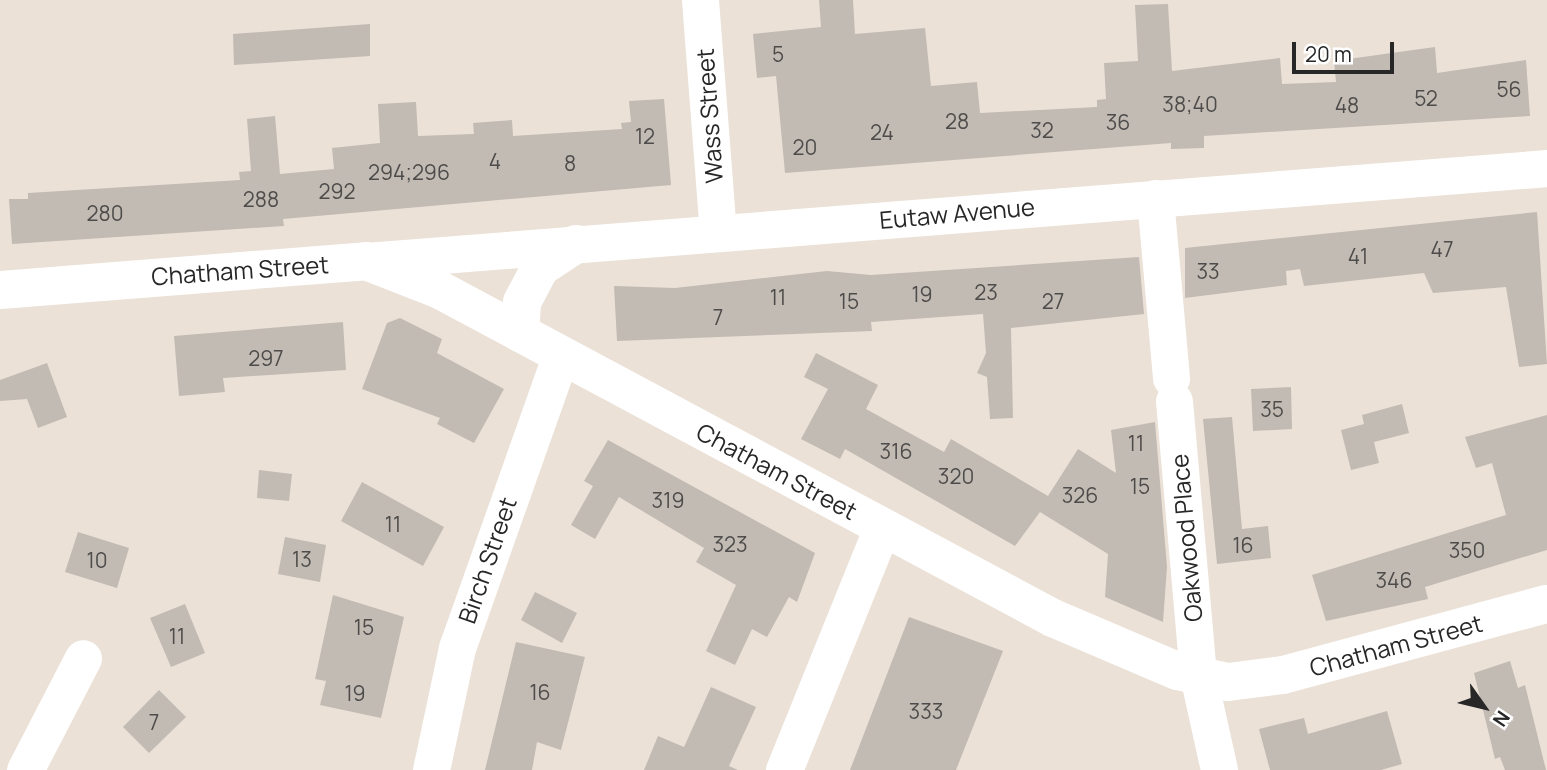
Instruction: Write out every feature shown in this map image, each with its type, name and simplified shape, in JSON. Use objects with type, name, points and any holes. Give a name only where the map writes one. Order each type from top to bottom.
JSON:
[{"type":"main road","points":[[520,333],[522,302],[541,267],[576,244]]},
{"type":"main road","name":"Chatham Street","points":[[0,290],[366,261],[440,290],[1053,618],[1198,676],[1228,682],[1283,675],[1547,604]]},
{"type":"street","name":"Wass Street","points":[[700,0],[718,232]]},
{"type":"street","name":"Eutaw Avenue","points":[[366,261],[1547,168]]},
{"type":"street","name":"Oakwood Place","points":[[1155,198],[1198,676],[1219,770]]},
{"type":"street","name":"Birch Street","points":[[430,770],[457,648],[561,355]]},
{"type":"street","points":[[784,770],[882,527]]},
{"type":"street","points":[[25,770],[83,658]]},
{"type":"building","points":[[819,0],[853,0],[855,34],[925,28],[931,86],[977,82],[980,113],[1097,107],[1097,100],[1106,99],[1104,63],[1138,61],[1135,5],[1168,4],[1172,71],[1280,58],[1282,84],[1336,82],[1334,61],[1435,47],[1437,73],[1526,60],[1530,116],[1204,136],[1204,148],[1171,149],[1171,143],[785,173],[776,76],[757,78],[753,34],[821,27]]},
{"type":"building","points":[[370,24],[370,56],[234,65],[233,34]]},
{"type":"building","points":[[664,99],[671,185],[283,219],[284,226],[12,244],[9,199],[28,199],[28,193],[240,180],[239,172],[251,171],[247,119],[275,116],[280,174],[334,169],[332,148],[380,143],[378,104],[416,102],[418,136],[474,134],[473,123],[512,120],[513,136],[622,129],[621,123],[631,122],[629,101]]},
{"type":"building","points":[[1537,212],[1547,364],[1519,367],[1506,287],[1433,293],[1424,273],[1304,286],[1300,269],[1286,271],[1287,285],[1185,298],[1185,248]]},
{"type":"building","points":[[1139,257],[1144,314],[1011,328],[1013,418],[990,419],[987,377],[977,373],[986,353],[983,314],[871,322],[872,331],[617,341],[614,286],[675,288],[827,271],[871,275]]},
{"type":"building","points":[[400,318],[442,339],[437,353],[504,389],[474,443],[437,424],[440,418],[362,389],[387,323]]},
{"type":"building","points":[[343,322],[346,370],[223,378],[225,392],[179,396],[174,336]]},
{"type":"building","points":[[816,353],[878,385],[866,409],[944,452],[951,439],[1048,496],[1078,449],[1116,473],[1111,430],[1155,422],[1167,567],[1163,622],[1105,597],[1108,554],[1040,512],[1015,546],[845,449],[840,459],[801,439],[828,389],[804,377]]},
{"type":"building","points":[[47,363],[67,417],[38,428],[27,399],[0,401],[0,380]]},
{"type":"building","points":[[1291,387],[1292,429],[1253,431],[1251,389]]},
{"type":"building","points":[[1402,404],[1409,433],[1374,442],[1379,463],[1351,470],[1341,430],[1364,424],[1362,415]]},
{"type":"building","points":[[1547,415],[1547,550],[1425,587],[1428,599],[1326,621],[1312,575],[1506,515],[1492,463],[1476,468],[1465,437]]},
{"type":"building","points":[[1232,417],[1242,529],[1268,526],[1271,558],[1217,564],[1203,419]]},
{"type":"building","points":[[608,440],[815,553],[797,602],[789,597],[767,637],[752,629],[735,665],[706,651],[736,585],[696,562],[704,548],[619,497],[595,539],[571,525],[593,486],[584,481]]},
{"type":"building","points":[[259,470],[292,474],[289,501],[257,498]]},
{"type":"building","points":[[362,482],[444,527],[423,566],[341,521]]},
{"type":"building","points":[[78,532],[129,548],[117,588],[65,572]]},
{"type":"building","points":[[285,537],[326,545],[320,582],[278,574]]},
{"type":"building","points":[[535,592],[577,613],[562,643],[521,620]]},
{"type":"building","points":[[333,595],[404,617],[381,718],[320,705],[326,681],[315,679]]},
{"type":"building","points":[[185,604],[205,653],[171,667],[150,618]]},
{"type":"building","points":[[909,617],[1003,651],[956,770],[850,770]]},
{"type":"building","points":[[516,642],[585,657],[561,750],[537,742],[532,770],[485,770]]},
{"type":"building","points":[[1510,661],[1518,688],[1525,685],[1546,770],[1505,770],[1500,757],[1495,759],[1474,673]]},
{"type":"building","points":[[711,687],[756,707],[729,766],[738,770],[644,770],[658,736],[684,747]]},
{"type":"building","points":[[159,690],[186,717],[149,753],[123,727]]},
{"type":"building","points":[[1387,711],[1402,764],[1381,770],[1270,770],[1259,729],[1304,718],[1308,734]]}]
